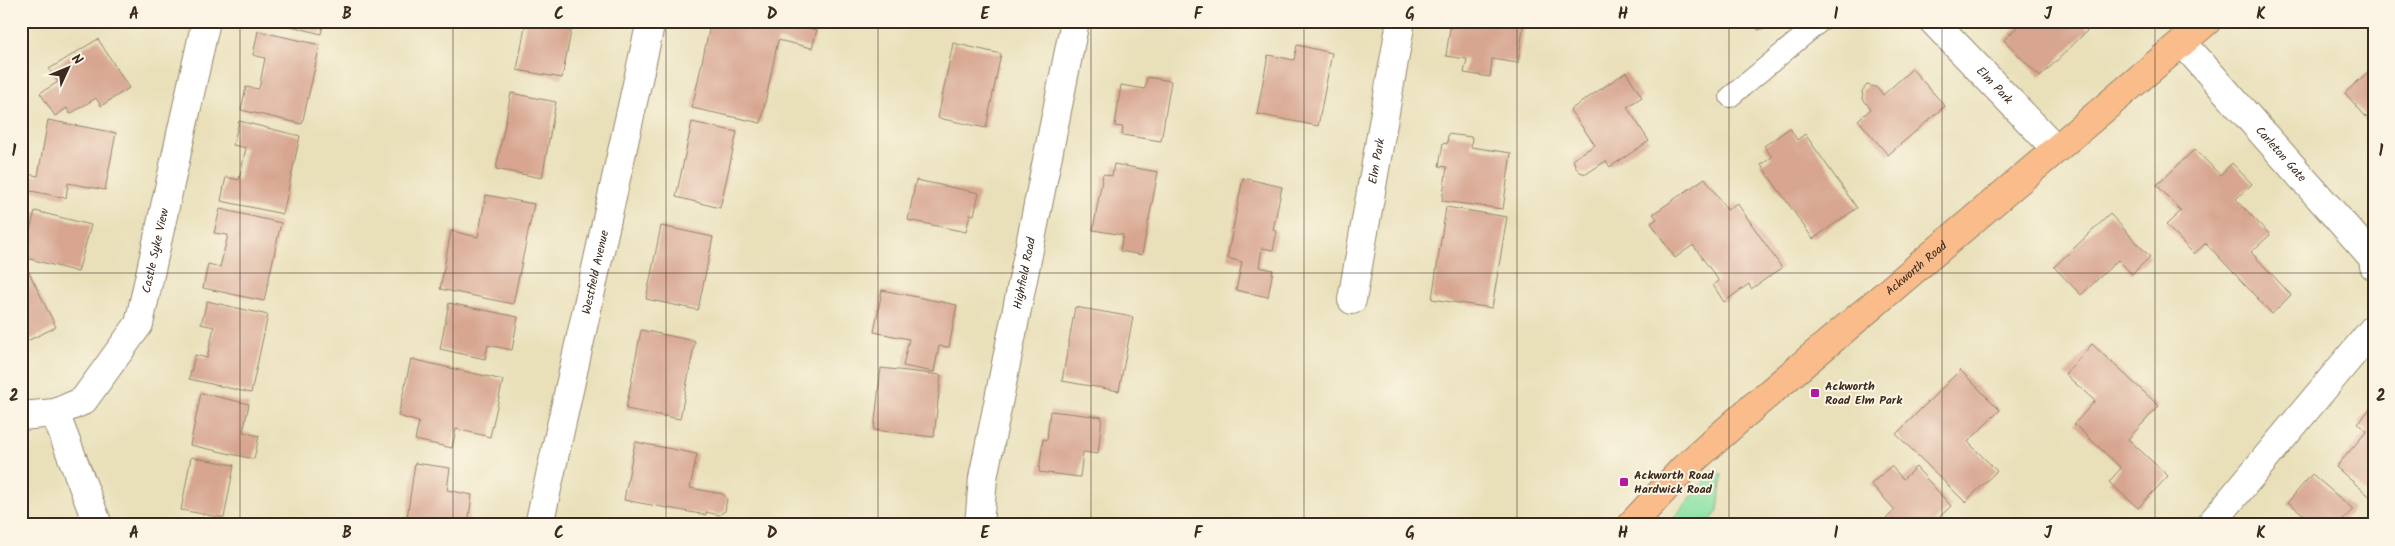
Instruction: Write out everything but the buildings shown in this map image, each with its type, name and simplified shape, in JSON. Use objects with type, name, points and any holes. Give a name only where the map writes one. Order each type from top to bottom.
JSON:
[{"type":"highway","name":"Ackworth Road","points":[[1632,525],[1684,469],[1754,406],[2056,149],[2183,44],[2207,21]]},
{"type":"street","name":"Castle Syke View","points":[[21,416],[55,414],[83,401],[139,324],[206,21]]},
{"type":"street","name":"Westfield Avenue","points":[[539,525],[651,21]]},
{"type":"street","name":"Highfield Road","points":[[979,525],[984,478],[1075,21]]},
{"type":"street","name":"Elm Park","points":[[1352,300],[1401,21]]},
{"type":"street","name":"Elm Park","points":[[1933,21],[2056,149]]},
{"type":"street","name":"Carleton Gate","points":[[2183,44],[2373,258],[2374,266]]},
{"type":"street","points":[[2210,525],[2374,328]]},
{"type":"street","points":[[55,414],[98,525]]},
{"type":"lane","points":[[1730,97],[1821,21]]},
{"type":"green space","points":[[1714,470],[1722,475],[1718,511],[1707,525],[1668,525]]},
{"type":"place","name":"Ackworth Road Elm Park","points":[[1815,393]]},
{"type":"place","name":"Ackworth Road Hardwick Road","points":[[1624,482]]}]
